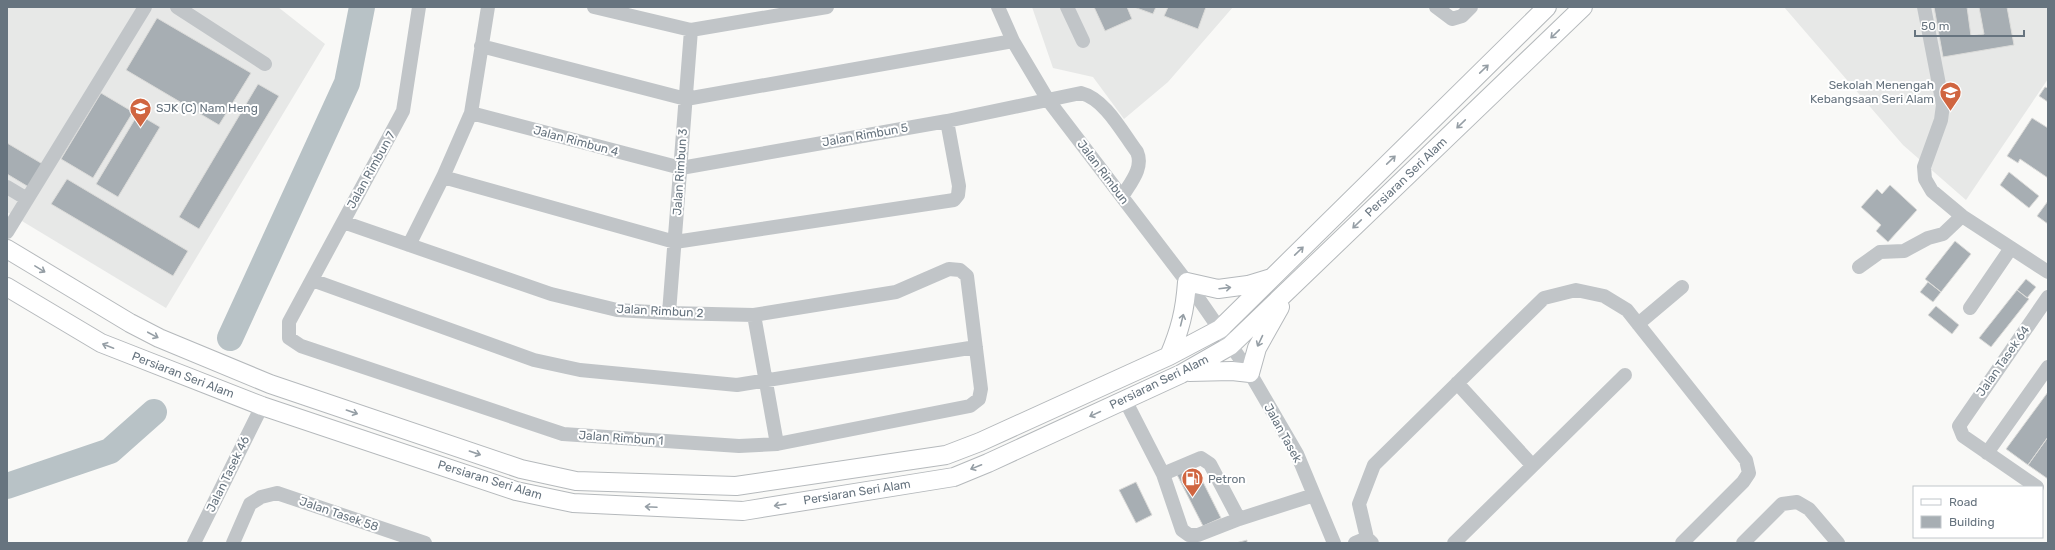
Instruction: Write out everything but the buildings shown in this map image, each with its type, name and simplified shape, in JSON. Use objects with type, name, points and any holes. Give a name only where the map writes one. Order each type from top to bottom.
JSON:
[{"type":"main road","name":"Persiaran Seri Alam","points":[[7,249],[130,323],[159,338],[270,384],[521,469],[576,481],[736,486],[946,454],[980,442],[1169,356],[1220,329],[1547,7]]},
{"type":"main road","name":"Persiaran Seri Alam","points":[[7,287],[101,343],[262,406],[516,490],[573,503],[743,511],[954,477],[1185,372],[1230,346],[1583,7]]},
{"type":"main road","points":[[1169,356],[1186,307],[1187,282],[1218,289],[1248,285],[1271,278]]},
{"type":"main road","points":[[1185,372],[1219,370],[1250,373],[1257,348],[1266,330],[1294,284]]},
{"type":"main road","points":[[218,362],[247,383],[262,406],[279,397],[326,403]]},
{"type":"street","points":[[7,232],[145,7]]},
{"type":"street","points":[[177,7],[265,64]]},
{"type":"street","name":"Jalan Rimbun 7","points":[[289,322],[403,111],[419,7]]},
{"type":"street","points":[[410,245],[443,177],[471,113],[488,7]]},
{"type":"street","points":[[594,7],[618,10],[691,30],[827,7]]},
{"type":"street","name":"Jalan Rimbun","points":[[998,7],[1013,41],[1048,100],[1187,282],[1220,329]]},
{"type":"street","points":[[1067,7],[1083,41]]},
{"type":"street","points":[[1436,7],[1452,19],[1462,16],[1471,7]]},
{"type":"street","points":[[1924,7],[1943,105],[1941,120],[1924,168],[1925,179],[1932,191],[1962,216],[2048,272]]},
{"type":"street","name":"Jalan Rimbun 3","points":[[670,313],[691,30]]},
{"type":"street","points":[[482,46],[686,99],[1013,41]]},
{"type":"street","name":"Jalan Rimbun 5","points":[[681,168],[947,121],[1081,93],[1090,96],[1099,102],[1137,152],[1140,159],[1139,167],[1122,197]]},
{"type":"street","name":"Jalan Rimbun 4","points":[[471,113],[681,168]]},
{"type":"street","points":[[443,177],[675,242],[954,200],[958,195],[959,186],[947,121]]},
{"type":"street","points":[[7,187],[27,199]]},
{"type":"street","points":[[1859,267],[1880,252],[1904,251],[1928,238],[1943,234],[1962,216]]},
{"type":"street","name":"Jalan Rimbun 2","points":[[343,222],[551,294],[617,310],[754,315],[896,292],[949,269],[960,270],[967,276],[976,347]]},
{"type":"street","points":[[1970,308],[2011,248]]},
{"type":"street","points":[[312,280],[534,360],[580,370],[737,385],[976,347]]},
{"type":"street","points":[[1638,324],[1682,287]]},
{"type":"street","points":[[1365,541],[1359,504],[1374,465],[1544,298],[1576,290],[1604,296],[1627,310],[1746,460],[1749,473],[1743,482],[1682,543]]},
{"type":"street","name":"Jalan Tasek 64","points":[[1987,453],[1964,436],[1959,426],[2048,297]]},
{"type":"street","points":[[754,315],[776,444]]},
{"type":"street","name":"Jalan Rimbun 1","points":[[289,322],[289,338],[301,346],[563,434],[739,446],[776,444],[970,406],[979,399],[981,389],[976,347]]},
{"type":"street","name":"Jalan Tasek","points":[[1220,329],[1230,346],[1250,373],[1296,454],[1334,543]]},
{"type":"street","points":[[2036,486],[1987,453],[2048,367]]},
{"type":"street","points":[[1454,543],[1625,375]]},
{"type":"street","points":[[1457,383],[1532,465]]},
{"type":"street","points":[[1125,400],[1163,474],[1182,530],[1189,535],[1198,536],[1239,519],[1314,495]]},
{"type":"street","name":"Jalan Tasek 46","points":[[194,543],[262,406]]},
{"type":"street","points":[[1163,474],[1201,458],[1210,464],[1239,519]]},
{"type":"street","name":"Jalan Tasek 58","points":[[233,543],[250,504],[261,497],[277,493],[425,543]]},
{"type":"street","points":[[1743,543],[1782,504],[1797,502],[1809,509],[1838,543]]},
{"type":"shaded area","name":"SJK (C) Nam Heng","points":[[7,7],[278,7],[325,44],[166,308],[7,212]]},
{"type":"shaded area","points":[[1032,7],[1233,7],[1168,82],[1124,119],[1093,77],[1053,68]]},
{"type":"shaded area","name":"Sekolah Menengah Kebangsaan Seri Alam","points":[[1784,7],[2048,7],[2048,79],[1966,200],[1903,145]]},
{"type":"waterway","points":[[230,338],[347,83],[362,7]]},
{"type":"waterway","points":[[7,486],[110,451],[154,412]]},
{"type":"place","name":"Sekolah Menengah Kebangsaan Seri Alam","points":[[1950,112]]},
{"type":"place","name":"SJK (C) Nam Heng","points":[[141,128]]},
{"type":"place","name":"Petron","points":[[1192,498]]}]
